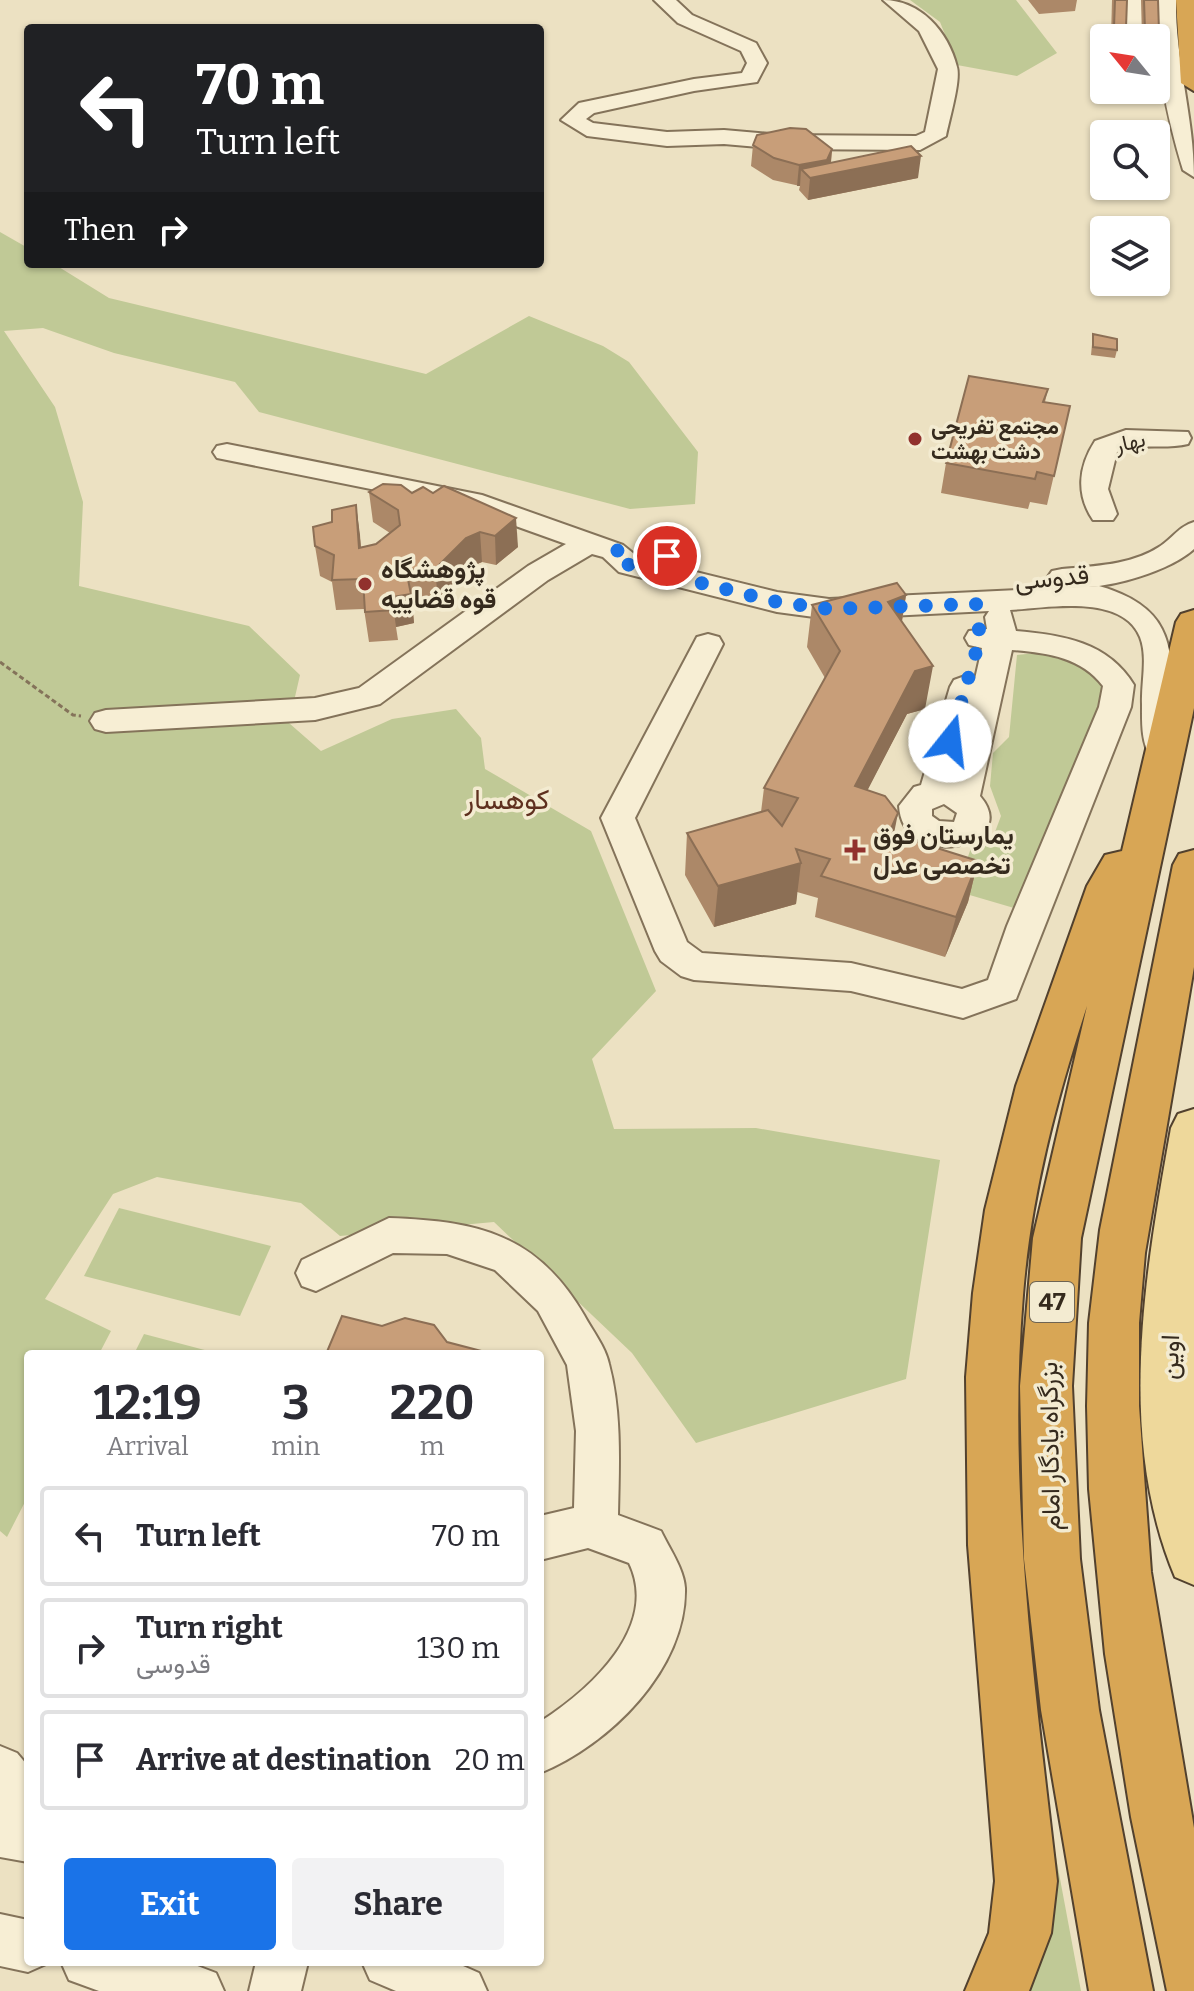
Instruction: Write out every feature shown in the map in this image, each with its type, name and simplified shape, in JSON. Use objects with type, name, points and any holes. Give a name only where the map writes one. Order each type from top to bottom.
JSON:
[{"type":"highway","points":[[1174,74],[1188,0]]},
{"type":"highway","name":"بزرگراه یادگار امام","points":[[1121,1991],[1070,1710],[1052,1559],[1046,1386],[1057,1238],[1194,622]]},
{"type":"highway","points":[[997,1991],[1020,1933],[1026,1881],[990,1495],[994,1338],[1009,1212],[1033,1097],[1082,958],[1108,886],[1151,812]]},
{"type":"highway","points":[[1194,865],[1156,1047],[1119,1257],[1113,1369],[1122,1572],[1131,1653],[1194,1980]]},
{"type":"main road","name":"اوین","points":[[1193,1539],[1176,1489],[1169,1390],[1175,1267],[1194,1128]]},
{"type":"street","points":[[664,0],[685,19],[749,47],[757,63],[750,78],[587,108],[572,120],[587,129],[641,137],[920,143],[935,136],[948,69],[928,28],[893,0]]},
{"type":"street","points":[[1134,0],[1134,24]]},
{"type":"street","points":[[1166,0],[1178,122],[1194,170]]},
{"type":"street","name":"بهار","points":[[1103,514],[1094,500],[1092,477],[1105,447],[1126,438],[1178,438]]},
{"type":"street","points":[[227,452],[472,501],[600,548],[629,565],[777,602],[829,609],[986,603],[1095,586]]},
{"type":"street","name":"قدوسی","points":[[600,548],[636,549],[829,589],[1095,586],[1172,555],[1194,531]]},
{"type":"street","points":[[106,721],[315,709],[369,696],[538,573],[600,548]]},
{"type":"street","name":"قدوسی","points":[[1095,586],[1130,605],[1156,625],[1166,650],[1157,694],[1156,728],[1164,760]]},
{"type":"street","points":[[949,795],[989,639],[1002,628],[986,603]]},
{"type":"street","points":[[708,644],[618,818],[673,951],[694,966],[851,977],[963,1004],[1003,989],[1024,926],[1115,707],[1119,685],[1100,660],[1039,642],[989,639]]},
{"type":"street","points":[[316,1273],[389,1235],[447,1237],[508,1257],[519,1267],[552,1298],[588,1362],[598,1431],[596,1529]]},
{"type":"street","points":[[544,1537],[588,1526],[645,1547],[662,1585],[653,1632],[627,1677],[594,1711],[544,1746]]},
{"type":"street","points":[[0,1770],[24,1800]]},
{"type":"street","points":[[0,1832],[24,1836]]},
{"type":"street","points":[[0,1940],[24,1945]]},
{"type":"street","points":[[102,1966],[198,1991]]},
{"type":"street","points":[[275,1991],[281,1966]]},
{"type":"street","points":[[398,1966],[461,1991]]},
{"type":"path","points":[[0,662],[73,715],[106,721]]},
{"type":"green space","points":[[910,0],[1016,0],[1057,53],[1017,76],[957,65],[940,22]]},
{"type":"green space","points":[[0,232],[24,246],[24,268],[60,268],[109,298],[426,374],[529,316],[603,346],[629,362],[698,452],[695,504],[630,509],[259,412],[235,382],[114,353],[43,328],[4,331],[55,407],[83,502],[79,586],[249,626],[300,675],[289,723],[321,751],[392,719],[456,709],[481,738],[485,769],[591,831],[656,991],[592,1059],[614,1129],[756,1128],[940,1160],[906,1379],[696,1443],[632,1353],[494,1222],[340,1236],[301,1203],[157,1177],[113,1194],[45,1299],[111,1331],[101,1350],[24,1350],[24,1504],[7,1537],[0,1531]]},
{"type":"green space","points":[[1045,652],[1096,669],[1105,689],[1014,908],[956,891],[971,848],[995,832],[1001,816],[990,786],[993,753],[1009,737],[1017,655]]},
{"type":"green space","points":[[119,1208],[271,1246],[240,1316],[84,1276]]},
{"type":"green space","points":[[144,1334],[205,1350],[136,1350]]},
{"type":"green space","points":[[1055,1852],[1081,1991],[1026,1991],[1040,1960]]},
{"type":"building","points":[[1115,0],[1127,0],[1126,24],[1114,24]]},
{"type":"building","points":[[1144,0],[1158,0],[1159,24],[1145,24]]},
{"type":"building","points":[[790,128],[806,129],[832,149],[827,160],[799,165],[774,158],[753,145],[757,135]]},
{"type":"building","points":[[911,146],[921,156],[810,178],[801,169]]},
{"type":"building","points":[[1093,334],[1117,339],[1117,350],[1093,347]]},
{"type":"building","points":[[969,376],[1048,389],[1043,402],[1070,406],[1054,476],[1037,472],[1035,479],[946,463]]},
{"type":"building","points":[[383,484],[401,485],[412,493],[423,487],[433,493],[444,486],[516,518],[495,536],[480,532],[466,538],[435,569],[406,570],[411,594],[392,597],[394,610],[365,612],[363,579],[332,580],[334,555],[315,546],[313,527],[332,522],[332,510],[356,505],[359,548],[376,544],[400,525],[398,510],[369,492]]},
{"type":"building","points":[[897,583],[906,595],[888,602],[933,666],[915,671],[855,786],[885,796],[898,813],[889,833],[978,861],[956,917],[821,876],[830,859],[796,849],[801,863],[718,886],[687,833],[768,810],[782,826],[798,798],[764,788],[840,651],[812,605]]},
{"type":"building","points":[[342,1316],[382,1326],[405,1318],[434,1325],[447,1342],[478,1350],[328,1350]]},
{"type":"place","name":"مجتمع تفریحی دشت بهشت","points":[[915,439]]},
{"type":"place","name":"پژوهشگاه قوه قضاییه","points":[[365,584]]},
{"type":"place","name":"یمارستان فوق تخصصی عدل","points":[[855,850]]},
{"type":"district","name":"کوهسار","points":[[507,799]]},
{"type":"route","points":[[667,556],[636,549],[613,551],[629,565],[777,602],[829,609],[976,604],[980,638],[950,741]]}]
